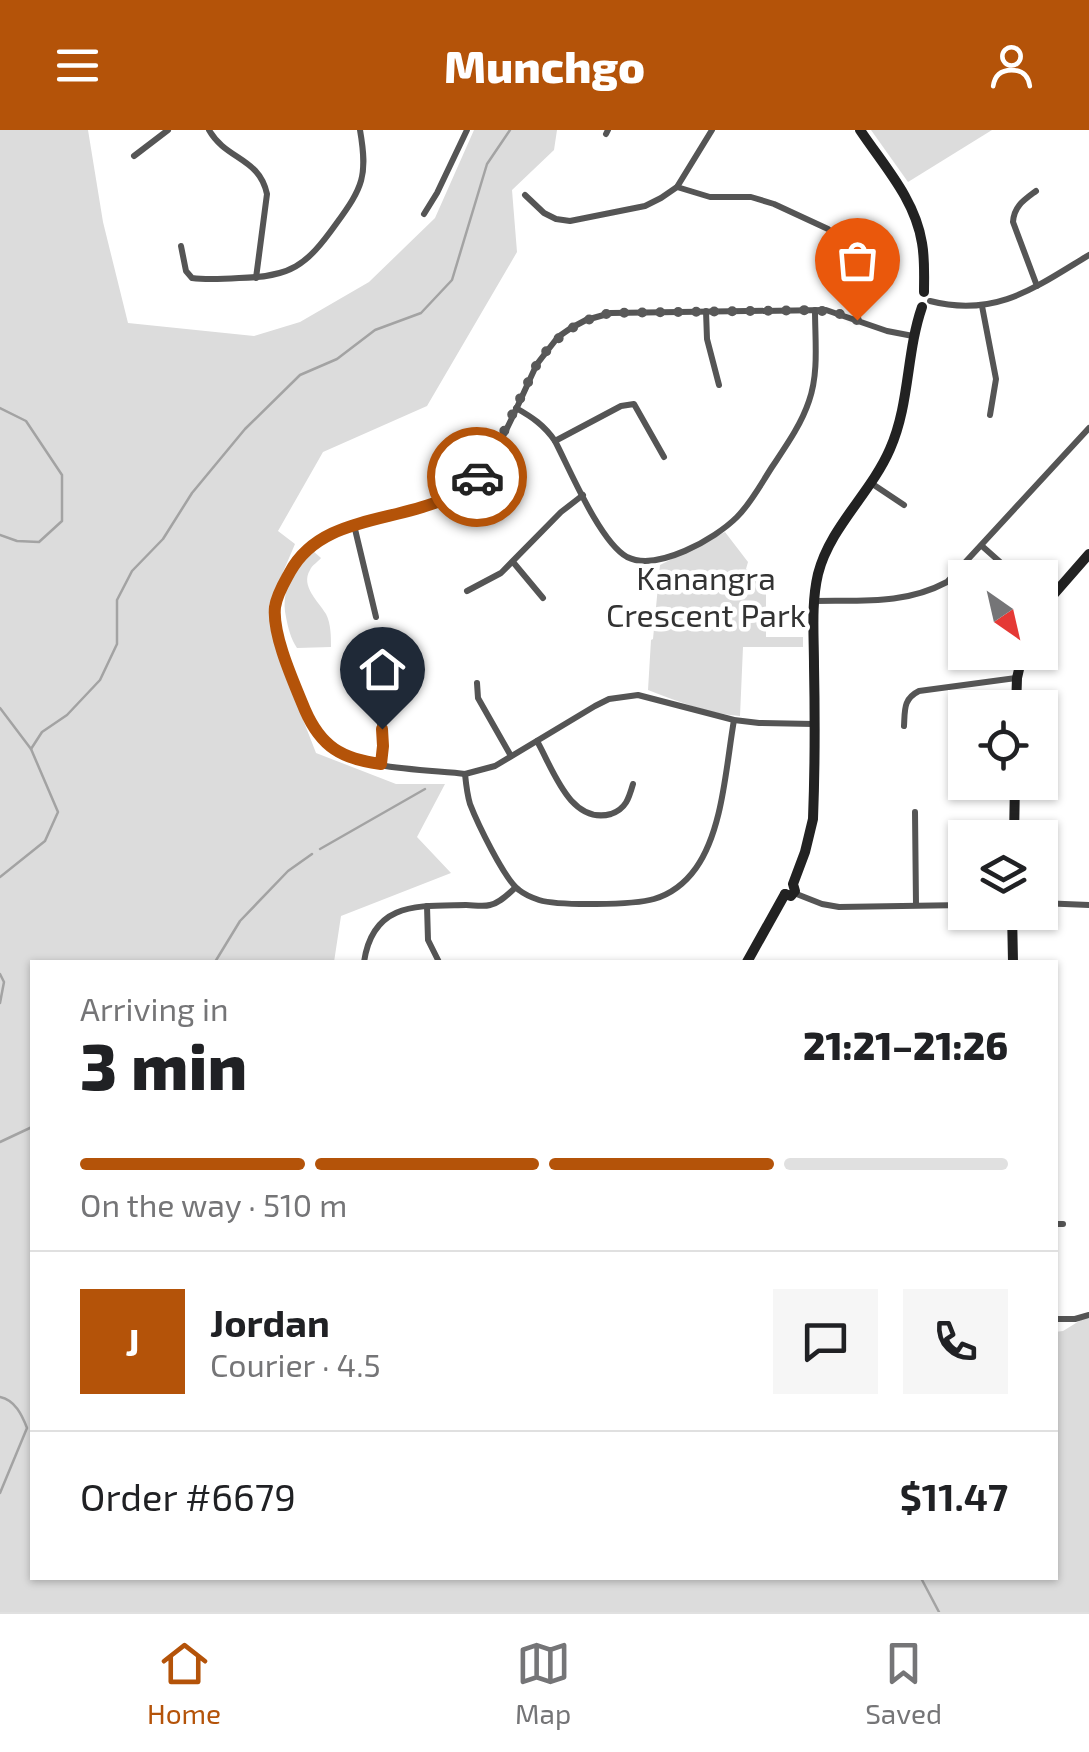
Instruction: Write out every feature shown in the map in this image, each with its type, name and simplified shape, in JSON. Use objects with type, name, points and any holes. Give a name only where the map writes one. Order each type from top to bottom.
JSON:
[{"type":"main road","points":[[748,960],[791,890],[812,826],[814,601],[820,569],[894,438],[925,300],[923,246],[913,211],[860,130]]},
{"type":"main road","points":[[1058,586],[1089,554]]},
{"type":"main road","points":[[1017,690],[1019,670]]},
{"type":"main road","points":[[1012,930],[1013,960]]},
{"type":"street","points":[[134,156],[168,130]]},
{"type":"street","points":[[209,130],[222,146],[252,165],[264,181],[267,194],[256,278]]},
{"type":"street","points":[[181,246],[186,271],[192,278],[271,277],[302,264],[318,249],[361,187],[364,161],[360,130]]},
{"type":"street","points":[[424,214],[466,130]]},
{"type":"street","points":[[525,195],[544,214],[556,219],[570,220],[645,206],[676,186],[712,130]]},
{"type":"street","points":[[676,186],[710,197],[751,197],[828,229]]},
{"type":"street","points":[[1036,190],[1018,204],[1013,222],[1037,286]]},
{"type":"street","points":[[925,300],[982,306],[1009,300],[1089,254]]},
{"type":"street","points":[[982,306],[996,379],[990,415]]},
{"type":"street","points":[[516,408],[546,428],[614,547],[639,561],[665,559],[733,521],[802,421],[815,374],[815,310]]},
{"type":"street","points":[[814,724],[734,720],[638,695],[624,695],[596,706],[482,771],[465,774],[345,756],[317,733],[306,712],[280,640],[275,603],[294,564],[320,539],[354,525],[434,504],[458,494],[480,474],[546,350],[558,337],[586,320],[611,313],[815,310],[914,336]]},
{"type":"street","points":[[706,312],[707,338],[720,385]]},
{"type":"street","points":[[555,441],[621,406],[634,404],[664,458]]},
{"type":"street","points":[[814,601],[909,598],[947,582],[1089,428]]},
{"type":"street","points":[[870,482],[904,505]]},
{"type":"street","points":[[468,591],[513,562],[584,495]]},
{"type":"street","points":[[354,525],[376,618]]},
{"type":"street","points":[[982,546],[998,560]]},
{"type":"street","points":[[513,562],[543,598]]},
{"type":"street","points":[[904,726],[905,703],[919,692],[1017,678]]},
{"type":"street","points":[[476,683],[478,698],[511,756]]},
{"type":"street","points":[[378,709],[381,764]]},
{"type":"street","points":[[465,774],[471,806],[515,888],[556,903],[640,902],[670,892],[696,867],[713,831],[734,720]]},
{"type":"street","points":[[537,741],[568,798],[590,814],[618,812],[628,802],[634,784]]},
{"type":"street","points":[[915,812],[916,906]]},
{"type":"street","points":[[365,960],[370,941],[385,921],[404,908],[490,905],[515,888]]},
{"type":"street","points":[[791,890],[838,907],[948,905]]},
{"type":"street","points":[[1058,904],[1089,905]]},
{"type":"street","points":[[427,906],[428,940],[438,960]]},
{"type":"street","points":[[1058,1319],[1089,1315]]},
{"type":"green space","points":[[0,130],[88,130],[103,222],[128,323],[254,336],[300,322],[369,282],[435,218],[474,130],[557,130],[554,150],[512,190],[517,252],[427,406],[323,452],[278,531],[295,544],[269,605],[290,686],[316,753],[396,784],[445,784],[417,837],[451,873],[341,916],[334,960],[30,960],[30,1580],[1058,1580],[1058,1332],[1089,1315],[1089,1612],[0,1612]]},
{"type":"green space","points":[[871,130],[992,130],[908,182]]},
{"type":"green space","name":"Kanangra Crescent Park","points":[[725,532],[748,562],[746,569],[766,583],[766,637],[803,637],[803,647],[743,647],[740,716],[705,710],[648,690],[660,565]]},
{"type":"green space","points":[[313,551],[321,558],[311,568],[307,582],[328,618],[331,647],[297,648],[288,625],[285,597],[290,581]]},
{"type":"waterway","points":[[31,749],[42,732],[67,715],[100,680],[117,644],[117,600],[132,571],[163,539],[192,493],[245,429],[300,375],[337,359],[375,330],[421,313],[452,280],[487,164],[510,130]]},
{"type":"waterway","points":[[0,408],[26,421],[62,475],[62,521],[39,542],[0,535]]},
{"type":"waterway","points":[[0,708],[31,749],[58,812],[45,841],[0,877]]},
{"type":"waterway","points":[[320,849],[425,789]]},
{"type":"waterway","points":[[216,960],[240,921],[288,871],[312,854]]},
{"type":"waterway","points":[[0,974],[4,982],[0,1003]]},
{"type":"waterway","points":[[0,1142],[30,1128]]},
{"type":"waterway","points":[[0,1397],[14,1405],[27,1428],[0,1493]]},
{"type":"waterway","points":[[922,1580],[939,1612]]},
{"type":"way so far","points":[[477,477],[490,460],[546,350],[558,337],[586,320],[611,313],[826,310],[857,320]]},
{"type":"route","points":[[382,729],[381,764],[345,756],[317,733],[280,640],[275,603],[294,564],[320,539],[354,525],[444,501],[477,477]]}]
